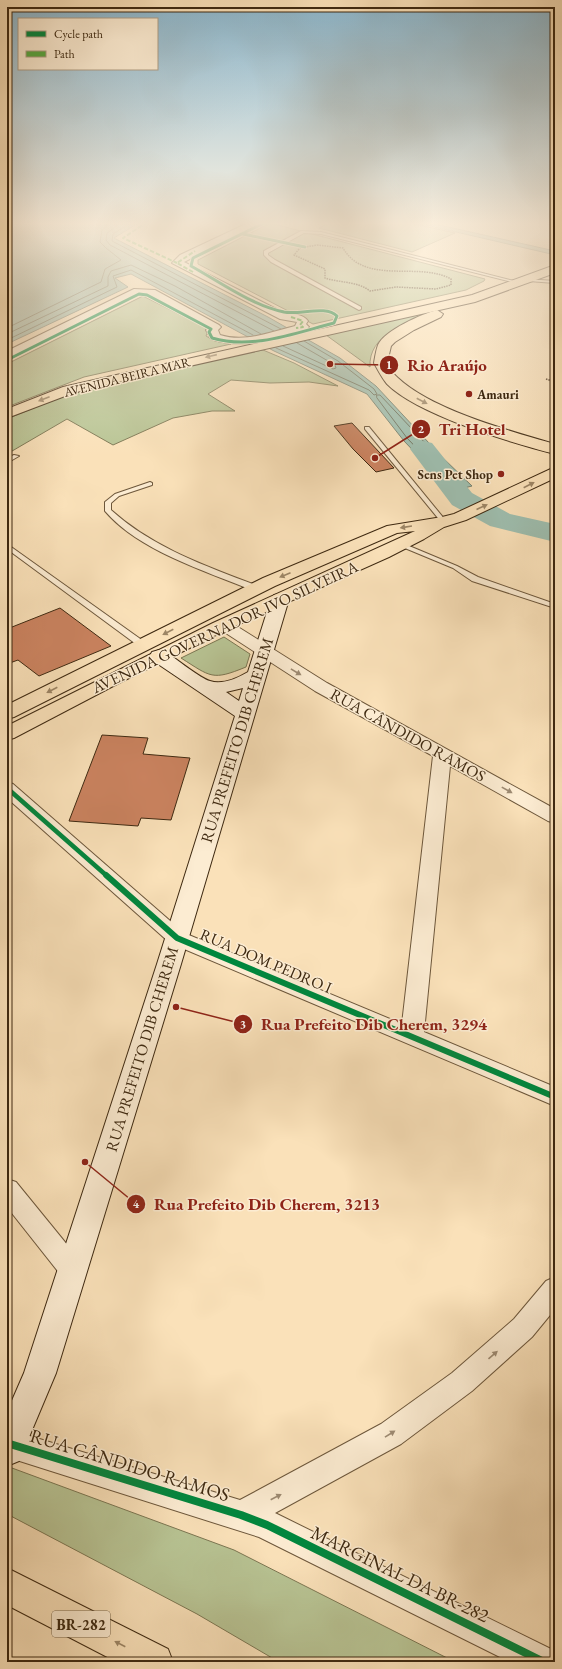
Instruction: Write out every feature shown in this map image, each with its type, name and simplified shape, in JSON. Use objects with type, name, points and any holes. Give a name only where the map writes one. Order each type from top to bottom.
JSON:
[{"type":"main road","name":"AVENIDA BEIRA MAR","points":[[7,414],[68,390],[244,345],[308,330],[465,300]]},
{"type":"main road","points":[[471,300],[396,335],[385,345],[380,354],[380,362],[383,371],[400,389],[431,406],[483,426],[555,449]]},
{"type":"main road","points":[[452,519],[503,498],[555,472]]},
{"type":"main road","name":"AVENIDA GOVERNADOR IVO SILVEIRA","points":[[7,734],[159,656],[280,599],[402,545],[452,519]]},
{"type":"main road","name":"AVENIDA GOVERNADOR IVO SILVEIRA","points":[[7,713],[255,588],[393,530],[452,519]]},
{"type":"main road","name":"RUA PREFEITO DIB CHEREM","points":[[9,1447],[40,1373],[73,1271],[177,938],[280,599]]},
{"type":"main road","points":[[143,645],[245,714]]},
{"type":"main road","points":[[206,687],[225,688],[243,683],[257,675]]},
{"type":"main road","name":"BR-282","points":[[7,1586],[155,1662]]},
{"type":"street","points":[[7,355],[118,300]]},
{"type":"street","points":[[165,300],[215,327],[212,330],[215,337],[228,342],[244,345]]},
{"type":"street","points":[[250,300],[284,317],[300,319],[303,321],[300,325],[308,330]]},
{"type":"street","name":"RUA CÂNDIDO RAMOS","points":[[224,625],[321,687],[554,815]]},
{"type":"street","points":[[412,1037],[442,754]]},
{"type":"street","name":"RUA DOM PEDRO I","points":[[7,788],[177,938],[555,1097]]},
{"type":"street","points":[[7,1189],[73,1271]]},
{"type":"street","name":"RUA CÂNDIDO RAMOS","points":[[9,1447],[241,1514],[301,1484],[396,1430],[462,1382],[523,1328],[555,1289]]},
{"type":"street","name":"MARGINAL DA BR-282","points":[[241,1514],[267,1525],[544,1662]]},
{"type":"lane","points":[[344,300],[359,308]]},
{"type":"lane","points":[[367,428],[452,519]]},
{"type":"lane","points":[[7,461],[16,456]]},
{"type":"lane","points":[[150,484],[117,495],[108,502],[108,511],[122,525],[150,544],[255,588]]},
{"type":"lane","points":[[402,545],[455,567],[475,579],[555,606]]},
{"type":"lane","points":[[7,546],[143,645]]},
{"type":"lane","points":[[552,1662],[555,1654]]},
{"type":"path","points":[[546,379],[555,382]]},
{"type":"green space","points":[[135,300],[151,300],[209,329],[206,336],[215,341],[231,344],[84,377],[7,407],[7,364]]},
{"type":"green space","points":[[267,300],[422,300],[313,324]]},
{"type":"green space","points":[[429,312],[400,326],[382,339],[375,347],[371,356],[370,367],[326,335]]},
{"type":"green space","points":[[263,350],[294,363],[338,386],[309,382],[270,383],[231,380],[208,394],[235,411],[212,411],[173,418],[113,445],[67,419],[7,454],[7,419],[75,393],[122,380]]},
{"type":"green space","points":[[224,637],[250,654],[246,667],[226,674],[212,675],[181,658]]},
{"type":"green space","points":[[12,1468],[234,1550],[455,1662],[279,1662],[197,1614],[7,1514],[7,1479]]},
{"type":"water","points":[[7,300],[101,300],[7,344]]},
{"type":"water","points":[[179,300],[235,300],[340,358],[376,386],[442,457],[472,486],[444,493],[427,465],[404,441],[367,394],[274,351]]},
{"type":"building","points":[[352,423],[394,468],[376,472],[353,449],[334,426]]},
{"type":"building","points":[[60,608],[111,646],[39,676],[18,660],[7,664],[7,629]]},
{"type":"building","points":[[102,735],[148,738],[143,754],[190,758],[171,820],[141,818],[138,826],[69,821]]},
{"type":"waterway","points":[[423,449],[462,499],[500,520],[555,533]]},
{"type":"marked path","points":[[291,317],[303,321],[300,325],[303,327],[296,328]]},
{"type":"cycle path","points":[[7,360],[127,300]]},
{"type":"cycle path","points":[[156,300],[211,329],[209,332],[212,338],[224,342],[239,343],[289,335],[334,323],[337,316],[334,313],[325,310],[304,313],[285,312],[252,300]]},
{"type":"cycle path","points":[[7,788],[177,938],[555,1097]]},
{"type":"cycle path","points":[[10,1444],[241,1515],[267,1525],[544,1662]]},
{"type":"place","name":"Rio Araújo","points":[[330,364]]},
{"type":"place","name":"Amauri","points":[[469,394]]},
{"type":"place","name":"Tri Hotel","points":[[375,458]]},
{"type":"place","name":"Sens Pet Shop","points":[[501,474]]},
{"type":"place","name":"Rua Prefeito Dib Cherem, 3294","points":[[176,1007]]},
{"type":"place","name":"Rua Prefeito Dib Cherem, 3213","points":[[85,1162]]}]
